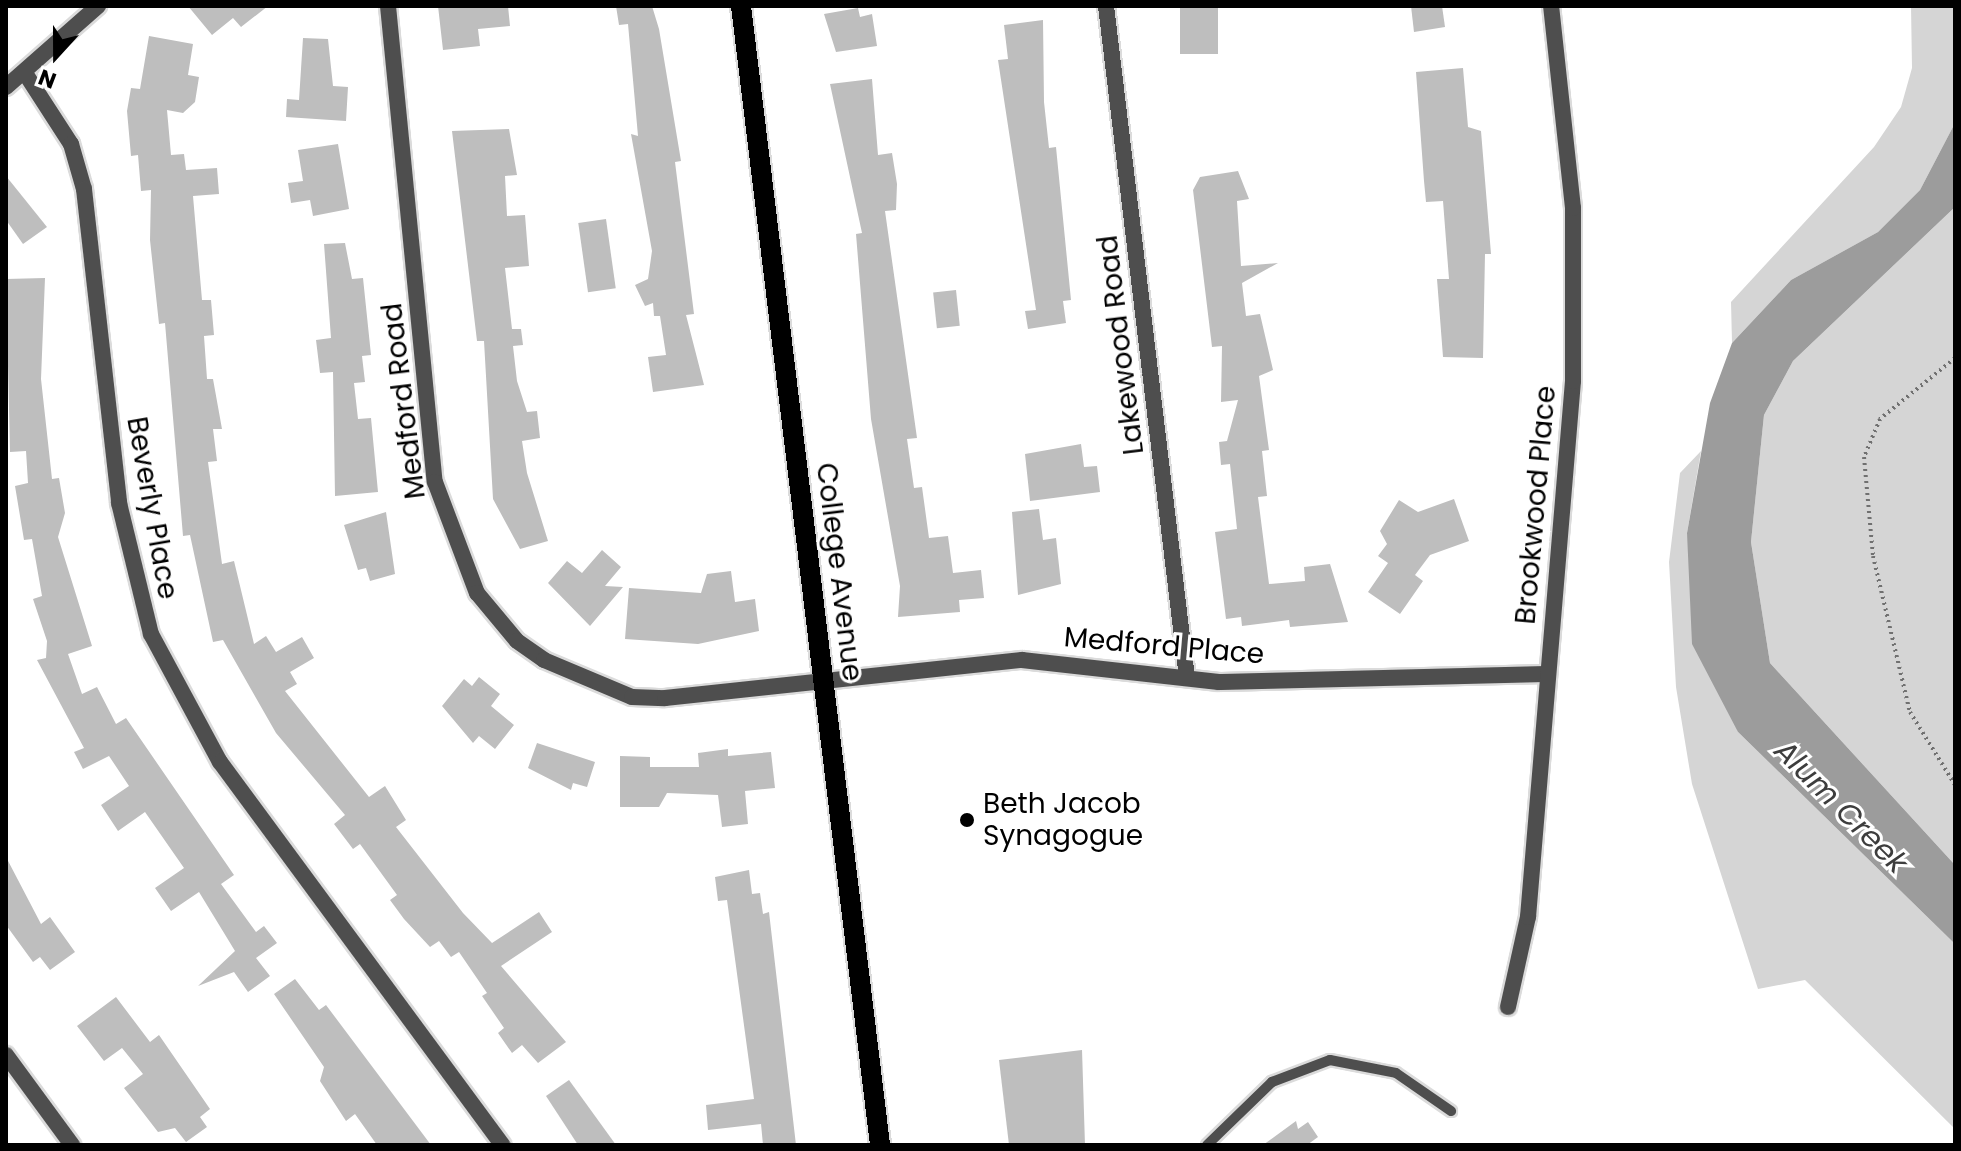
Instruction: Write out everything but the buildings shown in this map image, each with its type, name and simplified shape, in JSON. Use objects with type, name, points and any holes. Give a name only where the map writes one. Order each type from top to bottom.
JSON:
[{"type":"main road","name":"College Avenue","points":[[741,6],[880,1145]]},
{"type":"street","points":[[6,87],[98,6]]},
{"type":"street","name":"Medford Road","points":[[388,6],[435,482],[477,593],[517,641],[571,674],[632,697],[824,679]]},
{"type":"street","name":"Lakewood Road","points":[[1106,6],[1187,678]]},
{"type":"street","name":"Brookwood Place","points":[[1508,1007],[1528,917],[1573,381],[1573,208],[1551,6]]},
{"type":"street","name":"Beverly Place","points":[[25,73],[71,144],[84,189],[119,503],[151,634],[220,762],[502,1145]]},
{"type":"street","name":"Medford Place","points":[[824,679],[1022,660],[1187,678],[1356,683],[1548,674]]},
{"type":"street","points":[[6,1055],[72,1145]]},
{"type":"lane","points":[[1207,1145],[1272,1082],[1330,1060],[1396,1073],[1451,1111]]},
{"type":"path","points":[[1955,358],[1880,419],[1864,457],[1873,556],[1910,712],[1955,785]]},
{"type":"shaded area","points":[[1911,6],[1955,6],[1955,123],[1920,190],[1878,232],[1791,280],[1732,343],[1731,302],[1874,147],[1901,107],[1912,68]]},
{"type":"shaded area","points":[[1955,207],[1955,865],[1770,663],[1751,542],[1764,415],[1793,361]]},
{"type":"shaded area","points":[[1701,451],[1687,533],[1738,732],[1955,944],[1955,1129],[1805,980],[1758,989],[1692,784],[1676,687],[1669,562],[1680,473]]},
{"type":"water","name":"Alum Creek","points":[[1955,123],[1955,207],[1793,361],[1764,415],[1751,542],[1770,663],[1955,865],[1955,944],[1738,732],[1692,644],[1687,533],[1710,403],[1732,343],[1791,280],[1878,232],[1920,190]]},
{"type":"place","name":"Beth Jacob Synagogue","points":[[967,820]]}]
